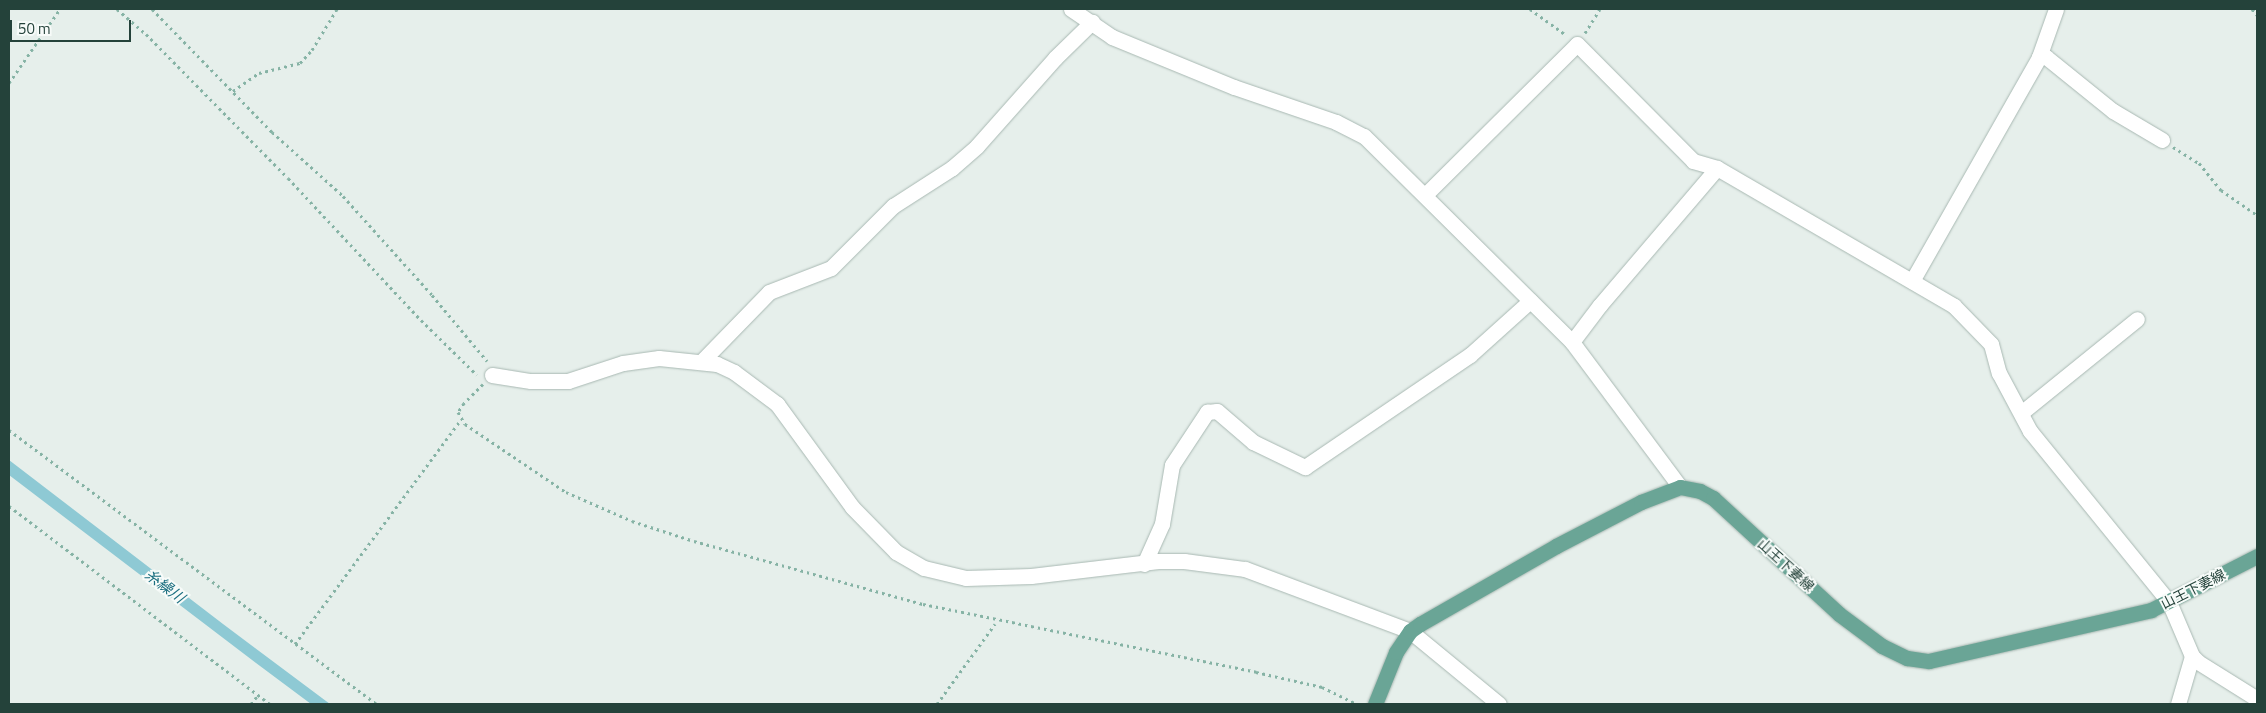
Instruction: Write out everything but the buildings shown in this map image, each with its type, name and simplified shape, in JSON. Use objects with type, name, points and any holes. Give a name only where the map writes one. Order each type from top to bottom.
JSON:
[{"type":"main road","name":"山王下妻線","points":[[1680,487],[1700,490],[1713,498],[1840,614],[1882,646],[1907,658],[1929,661],[2072,630],[2151,610],[2257,556]]},
{"type":"main road","points":[[1375,704],[1387,670],[1410,631],[1452,604],[1556,546],[1641,502],[1680,487]]},
{"type":"street","points":[[1071,9],[1112,37],[1234,87],[1336,122],[1364,136],[1572,342],[1680,487]]},
{"type":"street","points":[[1912,281],[2039,57],[2056,9]]},
{"type":"street","points":[[702,362],[769,292],[830,268],[893,206],[952,168],[977,146],[1055,58],[1092,22]]},
{"type":"street","points":[[1425,195],[1577,44],[1693,161],[1717,168],[1954,306],[1990,344],[1999,373],[2030,431],[2169,602],[2192,656],[2198,662],[2257,700]]},
{"type":"street","points":[[2039,57],[2046,58],[2113,111],[2162,140]]},
{"type":"street","points":[[1572,342],[1600,304],[1717,168]]},
{"type":"street","points":[[1144,564],[1162,524],[1172,465],[1207,412],[1217,411],[1253,442],[1305,468],[1470,355],[1530,301]]},
{"type":"street","points":[[2021,413],[2137,319]]},
{"type":"street","points":[[488,379],[568,380],[623,363],[659,358],[716,364],[734,372],[777,404],[852,506],[896,552],[924,568],[966,578],[1031,576],[1158,561],[1184,561],[1245,569],[1410,631],[1500,704]]},
{"type":"street","points":[[2178,704],[2192,656]]},
{"type":"path","points":[[9,83],[60,9]]},
{"type":"path","points":[[117,9],[146,34],[300,190],[421,320],[488,379]]},
{"type":"path","points":[[152,9],[272,132],[314,168],[374,229],[485,358],[488,379]]},
{"type":"path","points":[[234,92],[259,73],[300,63],[312,50],[337,9]]},
{"type":"path","points":[[1530,9],[1577,44],[1600,9]]},
{"type":"path","points":[[2252,9],[2257,15]]},
{"type":"path","points":[[2162,140],[2199,162],[2221,190],[2257,215]]},
{"type":"path","points":[[488,379],[460,408],[458,412],[461,420],[566,492],[608,512],[661,532],[923,604],[1256,672],[1322,688],[1357,704]]},
{"type":"path","points":[[295,644],[461,420]]},
{"type":"path","points":[[9,430],[376,704]]},
{"type":"path","points":[[9,506],[270,704]]},
{"type":"path","points":[[936,704],[996,624]]},
{"type":"path","points":[[251,704],[258,695]]},
{"type":"water","name":"糸繰川","points":[[9,460],[330,704],[311,704],[256,663],[9,475]]}]
